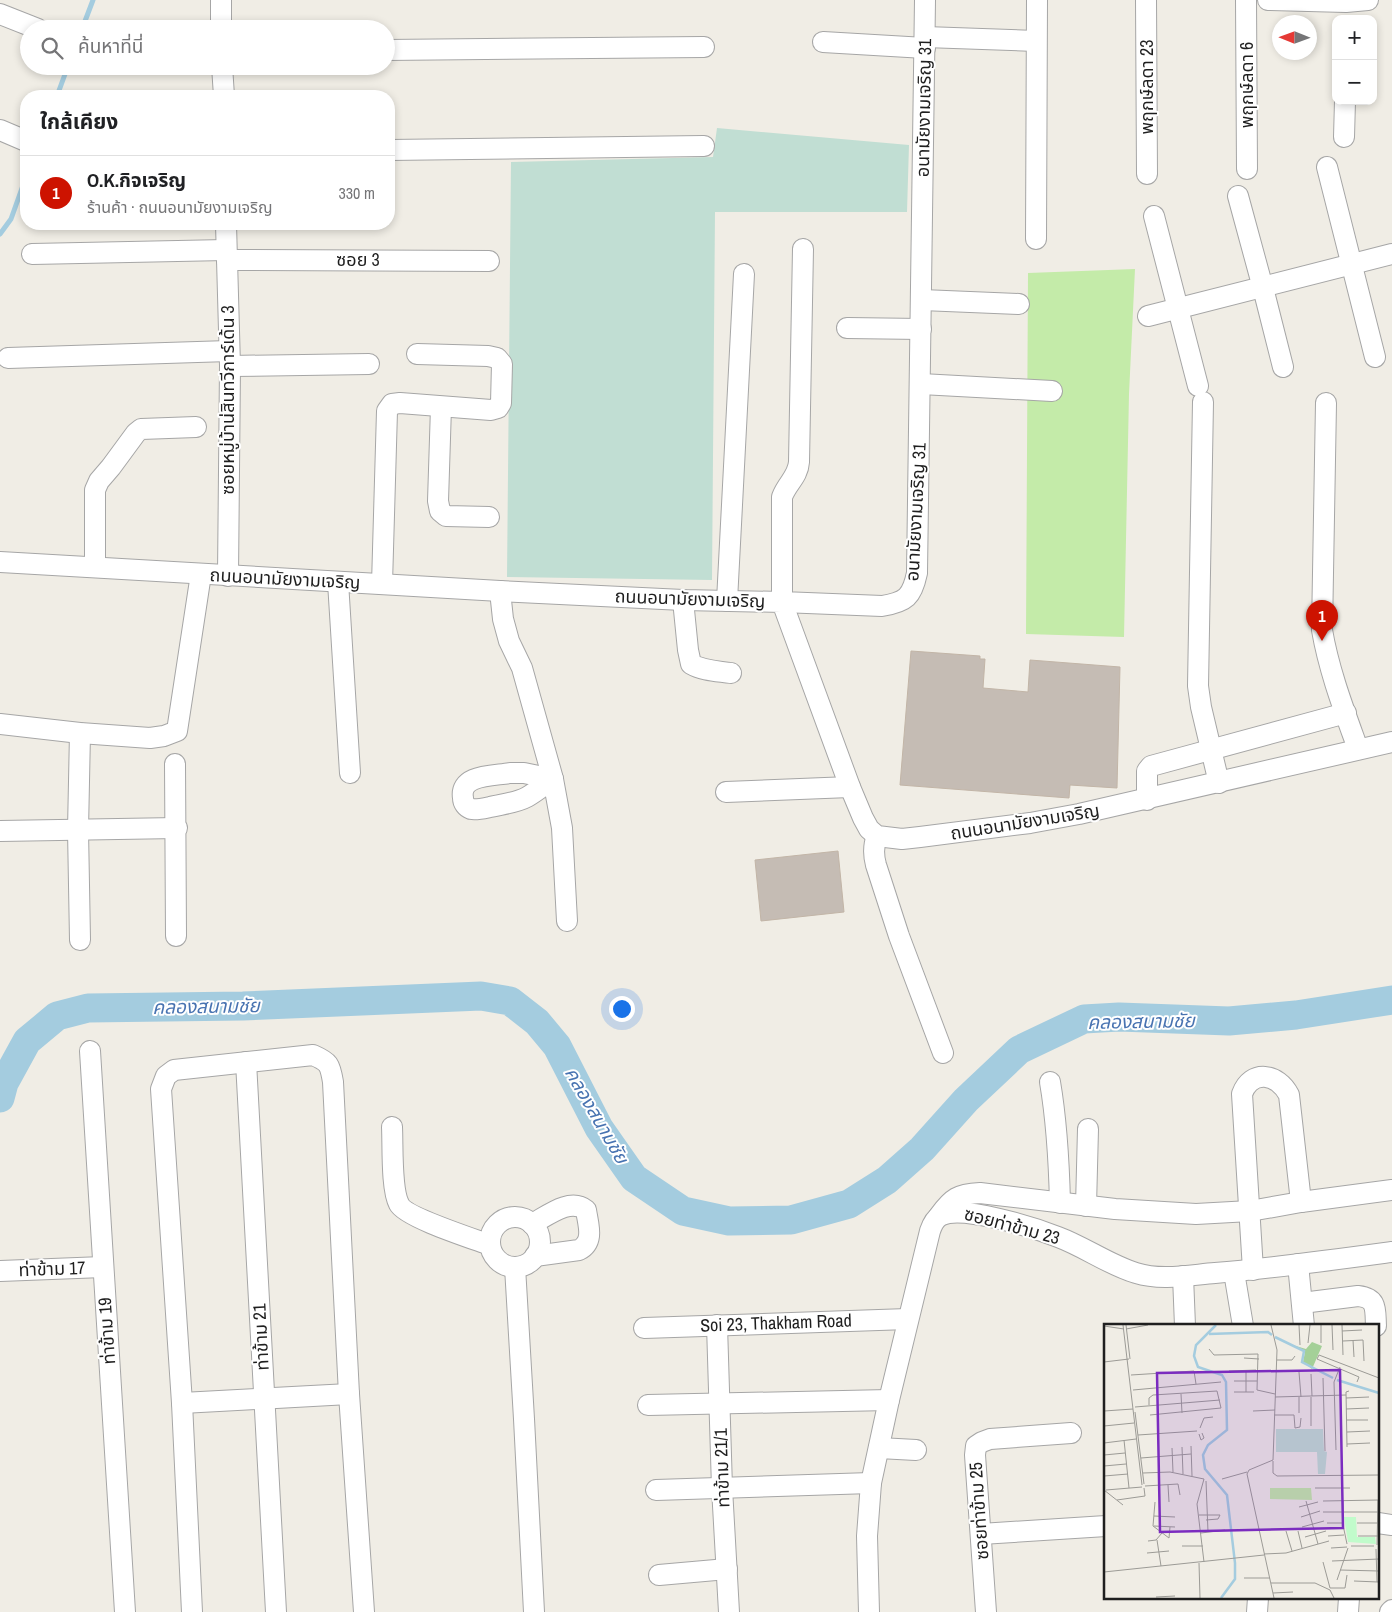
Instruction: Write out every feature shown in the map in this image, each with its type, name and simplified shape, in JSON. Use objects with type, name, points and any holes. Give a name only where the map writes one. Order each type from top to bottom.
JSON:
[{"type":"street","points":[[221,0],[221,20]]},
{"type":"street","name":"อนามัยงามเจริญ 31","points":[[782,602],[882,606],[895,604],[906,598],[914,589],[918,573],[925,0]]},
{"type":"street","points":[[1036,239],[1037,0]]},
{"type":"street","name":"พฤกษ์ลดา 23","points":[[1146,0],[1147,174]]},
{"type":"street","name":"พฤกษ์ลดา 6","points":[[1246,0],[1247,169]]},
{"type":"street","points":[[1268,0],[1354,5],[1368,0]]},
{"type":"street","points":[[0,14],[20,22]]},
{"type":"street","points":[[823,42],[1036,41]]},
{"type":"street","points":[[395,50],[704,48]]},
{"type":"street","points":[[223,75],[224,90]]},
{"type":"street","points":[[1344,137],[1345,105]]},
{"type":"street","points":[[0,130],[20,138]]},
{"type":"street","points":[[395,150],[704,146]]},
{"type":"street","points":[[1327,167],[1375,356]]},
{"type":"street","points":[[1238,196],[1264,288],[1283,367]]},
{"type":"street","points":[[1154,216],[1201,394],[1198,686],[1201,707],[1220,783]]},
{"type":"street","name":"ซอยหมู่บ้าน่สินทวีการ์เด้น 3","points":[[226,230],[229,358],[228,576]]},
{"type":"street","points":[[782,602],[782,497],[785,488],[795,478],[799,462],[803,249]]},
{"type":"street","name":"ซอย 3","points":[[32,254],[227,255],[489,261]]},
{"type":"street","points":[[1148,316],[1392,254]]},
{"type":"street","points":[[726,601],[744,274]]},
{"type":"street","points":[[922,300],[1019,304]]},
{"type":"street","points":[[847,328],[922,329]]},
{"type":"street","points":[[382,584],[387,411],[392,404],[400,403],[491,410],[498,408],[501,403],[502,364],[497,358],[488,356],[417,354]]},
{"type":"street","points":[[8,358],[229,358],[369,364]]},
{"type":"street","points":[[920,384],[1052,391]]},
{"type":"street","points":[[1326,403],[1322,630],[1325,651],[1333,678],[1358,750]]},
{"type":"street","points":[[441,406],[438,500],[440,511],[446,516],[489,517]]},
{"type":"street","points":[[95,567],[96,490],[98,481],[141,429],[196,427]]},
{"type":"street","name":"ถนนอนามัยงามเจริญ","points":[[0,562],[500,592],[683,600],[782,602],[850,787],[869,829],[877,836],[902,839],[1050,820],[1147,800],[1392,742]]},
{"type":"street","points":[[0,724],[80,733],[150,738],[164,736],[177,731],[201,574]]},
{"type":"street","points":[[338,582],[350,773]]},
{"type":"street","points":[[500,592],[502,619],[509,641],[522,668],[553,780],[562,828],[567,921]]},
{"type":"street","points":[[683,600],[691,664],[706,670],[731,673]]},
{"type":"street","points":[[1147,800],[1147,771],[1151,766],[1346,713]]},
{"type":"street","points":[[80,733],[78,830],[80,940]]},
{"type":"street","points":[[175,764],[177,828],[176,936]]},
{"type":"street","points":[[726,792],[850,787]]},
{"type":"street","points":[[0,831],[177,828]]},
{"type":"street","points":[[877,836],[874,844],[876,865],[899,936],[943,1053]]},
{"type":"street","name":"ท่าข้าม 19","points":[[90,1051],[125,1612]]},
{"type":"street","points":[[192,1612],[182,1402],[160,1088],[166,1076],[174,1070],[313,1055],[326,1060],[331,1071],[334,1091],[349,1394],[364,1612]]},
{"type":"street","name":"ท่าข้าม 21","points":[[246,1062],[276,1612]]},
{"type":"street","points":[[1242,1324],[1244,1271],[1250,1210],[1242,1094],[1245,1085],[1253,1079],[1275,1079],[1284,1086],[1289,1095],[1301,1202]]},
{"type":"street","points":[[1050,1082],[1056,1119],[1060,1203]]},
{"type":"street","points":[[392,1127],[394,1180],[399,1206],[405,1211],[440,1226],[490,1245]]},
{"type":"street","points":[[1086,1206],[1088,1129]]},
{"type":"street","points":[[940,1216],[955,1198],[966,1194],[980,1193],[1115,1210],[1187,1214],[1250,1210],[1392,1190]]},
{"type":"street","points":[[532,1224],[565,1207],[578,1205],[586,1210],[590,1233],[588,1243],[579,1250],[535,1256]]},
{"type":"street","name":"ซอยท่าข้าม 23","points":[[869,1612],[867,1536],[871,1484],[889,1400],[930,1231],[932,1225],[940,1216],[956,1211],[1018,1224],[1057,1236],[1138,1274],[1158,1276],[1244,1271],[1392,1252]]},
{"type":"street","points":[[516,1217],[532,1224],[536,1229],[540,1242],[535,1256],[526,1264],[514,1267],[501,1263],[495,1258],[490,1245],[490,1236],[494,1228],[500,1222],[516,1217]]},
{"type":"street","points":[[1298,1264],[1304,1324]]},
{"type":"street","name":"ท่าข้าม 17","points":[[0,1271],[103,1267]]},
{"type":"street","points":[[514,1267],[534,1612]]},
{"type":"street","points":[[1183,1276],[1185,1324]]},
{"type":"street","points":[[1302,1303],[1358,1296],[1367,1297],[1372,1301],[1375,1308],[1376,1324]]},
{"type":"street","name":"Soi 23, Thakham Road","points":[[644,1328],[908,1319]]},
{"type":"street","name":"ท่าข้าม 21/1","points":[[717,1325],[722,1488],[729,1612]]},
{"type":"street","points":[[182,1402],[349,1394]]},
{"type":"street","points":[[648,1405],[889,1400]]},
{"type":"street","name":"ซอยท่าข้าม 25","points":[[986,1612],[975,1455],[976,1446],[990,1439],[1071,1433]]},
{"type":"street","points":[[879,1448],[916,1450]]},
{"type":"street","points":[[656,1490],[871,1484]]},
{"type":"street","points":[[981,1534],[1104,1526]]},
{"type":"street","points":[[659,1575],[727,1569]]},
{"type":"green space","points":[[717,128],[909,145],[907,212],[715,212],[712,580],[507,577],[511,162],[713,157]]},
{"type":"green space","points":[[1135,269],[1129,394],[1124,637],[1026,634],[1028,273]]},
{"type":"building","points":[[911,651],[980,656],[980,659],[985,659],[983,688],[1028,692],[1030,660],[1120,667],[1117,788],[1070,785],[1069,798],[900,785]]},
{"type":"building","points":[[838,851],[844,912],[761,921],[755,860]]},
{"type":"waterway","points":[[85,20],[93,0]]},
{"type":"waterway","points":[[59,90],[65,75]]},
{"type":"waterway","points":[[0,234],[11,219],[20,194]]},
{"type":"waterway","name":"คลองสนามชัย","points":[[0,1098],[4,1083],[27,1041],[57,1016],[88,1008],[243,1006],[481,996],[510,1001],[537,1022],[557,1046],[599,1128],[634,1178],[683,1211],[729,1221],[791,1220],[849,1204],[887,1180],[922,1149],[966,1100],[1019,1050],[1084,1019],[1119,1017],[1229,1021],[1296,1015],[1392,1000]]},
{"type":"place","name":"O.K.กิจเจริญ","points":[[1322,641]]}]
